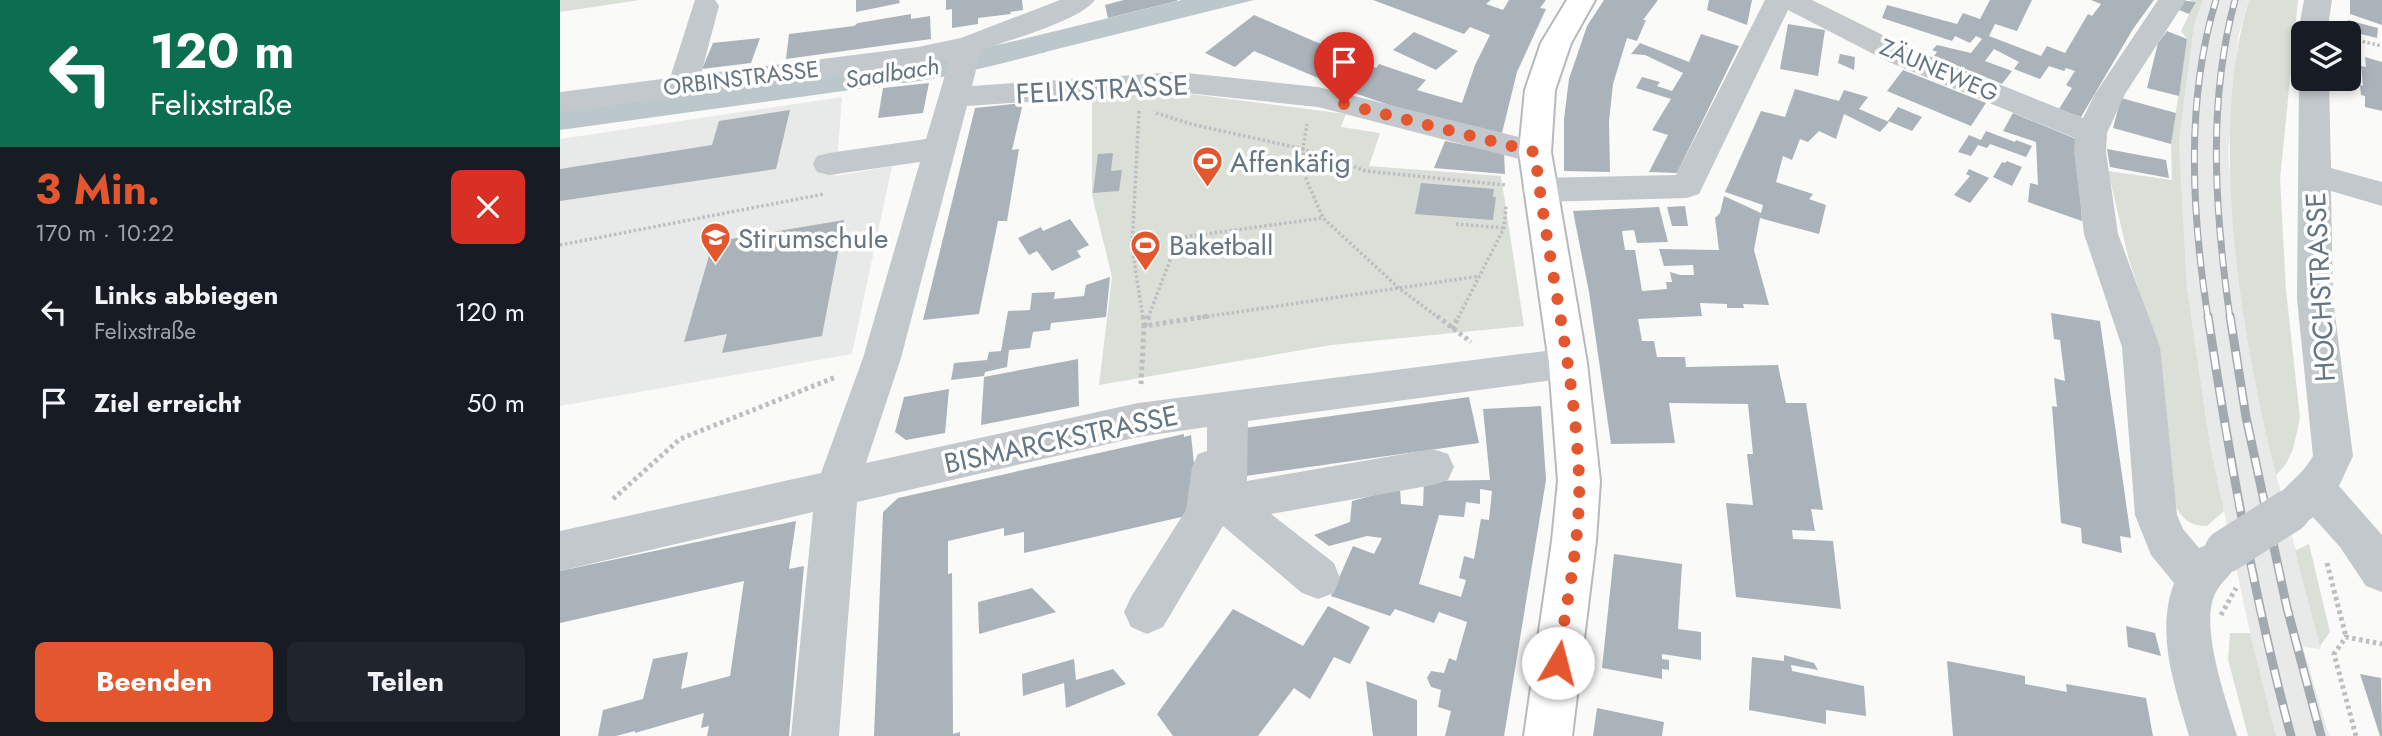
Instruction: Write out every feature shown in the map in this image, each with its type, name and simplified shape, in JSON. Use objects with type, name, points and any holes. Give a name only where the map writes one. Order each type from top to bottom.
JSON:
[{"type":"main road","points":[[1548,736],[1574,541],[1579,481],[1568,363],[1523,191],[1535,152],[1540,90],[1556,43],[1581,0]]},
{"type":"street","name":"ORBINSTRASSE","points":[[560,102],[683,84],[918,56],[968,45],[1057,13],[1081,0]]},
{"type":"street","points":[[1523,191],[1688,186],[1779,0]]},
{"type":"street","name":"ZÄUNEWEG","points":[[1790,0],[1899,55],[2091,133]]},
{"type":"street","points":[[2172,0],[2110,94],[2091,133],[2090,152],[2101,234],[2141,347],[2156,515],[2166,541],[2212,565],[2186,616],[2193,661],[2213,736]]},
{"type":"street","points":[[2315,21],[2318,0]]},
{"type":"street","points":[[683,84],[705,6]]},
{"type":"street","points":[[815,736],[837,487],[881,358],[956,97],[968,45]]},
{"type":"street","name":"FELIXSTRASSE","points":[[956,97],[1177,82],[1318,97],[1535,152]]},
{"type":"street","name":"HOCHSTRASSE","points":[[2212,565],[2302,500],[2327,472],[2333,456],[2315,299],[2314,91]]},
{"type":"street","points":[[828,178],[941,148]]},
{"type":"street","points":[[2313,174],[2382,194]]},
{"type":"street","name":"BISMARCKSTRASSE","points":[[560,551],[1138,420],[1568,363]]},
{"type":"street","points":[[1224,407],[1226,503],[1318,578]]},
{"type":"street","points":[[1147,612],[1207,515],[1224,407]]},
{"type":"street","points":[[1226,503],[1433,467]]},
{"type":"street","points":[[2302,500],[2355,533],[2382,571]]},
{"type":"path","points":[[2361,41],[2382,46]]},
{"type":"path","points":[[1318,97],[1305,127],[1304,174],[1323,218],[1400,289],[1508,369]]},
{"type":"path","points":[[1138,420],[1144,326],[1132,247],[1139,108],[1191,124],[1303,149],[1366,172],[1507,185],[1523,191],[1452,329]]},
{"type":"path","points":[[560,245],[828,178]]},
{"type":"path","points":[[1144,326],[1172,255],[1184,237],[1323,218]]},
{"type":"path","points":[[1456,224],[1504,228]]},
{"type":"path","points":[[1144,326],[1480,276]]},
{"type":"path","points":[[610,501],[680,439],[881,358]]},
{"type":"path","points":[[2326,558],[2346,637],[2334,654],[2334,662],[2356,736]]},
{"type":"path","points":[[2346,637],[2382,644]]},
{"type":"shaded area","points":[[560,0],[640,0],[560,12]]},
{"type":"shaded area","points":[[2189,0],[2203,0],[2194,25],[2179,142],[2187,288],[2210,445],[2224,511],[2207,526],[2188,521],[2176,507],[2159,350],[2129,260],[2108,171],[2172,180],[2171,144],[2187,39],[2181,31],[2195,2]]},
{"type":"shaded area","points":[[2203,0],[2249,0],[2238,37],[2228,153],[2242,300],[2272,458],[2321,649],[2303,647],[2329,736],[2276,736],[2250,633],[2210,445],[2187,288],[2179,142],[2194,25]]},
{"type":"shaded area","points":[[2249,0],[2298,0],[2296,21],[2291,21],[2291,70],[2280,179],[2286,290],[2300,418],[2293,449],[2286,464],[2276,475],[2263,421],[2241,300],[2234,237],[2230,174],[2231,112],[2237,54]]},
{"type":"shaded area","points":[[1175,92],[1346,114],[1341,127],[1380,133],[1369,166],[1501,176],[1524,326],[1331,345],[1099,385],[1112,277],[1092,195],[1092,97]]},
{"type":"shaded area","name":"Stirumschule","points":[[842,97],[836,176],[892,166],[852,354],[560,406],[560,139]]},
{"type":"shaded area","points":[[2309,544],[2330,632],[2320,646],[2295,551]]},
{"type":"shaded area","points":[[2230,633],[2250,633],[2276,736],[2248,736],[2228,659]]},
{"type":"water","points":[[1182,0],[1254,0],[985,67],[990,47]]},
{"type":"water","points":[[936,58],[930,79],[560,130],[560,108]]},
{"type":"building","points":[[856,0],[899,0],[900,3],[856,12]]},
{"type":"building","points":[[946,0],[1022,0],[1023,10],[978,18],[978,24],[952,28],[952,9],[946,10]]},
{"type":"building","points":[[1124,0],[1177,1],[1108,18],[1105,5]]},
{"type":"building","points":[[1373,0],[1491,0],[1486,4],[1503,10],[1509,0],[1546,0],[1540,8],[1546,9],[1517,72],[1502,133],[1401,109],[1354,93],[1254,51],[1235,67],[1205,53],[1254,15],[1376,68],[1379,64],[1426,80],[1417,90],[1462,103],[1475,65],[1490,35],[1470,27],[1464,34]]},
{"type":"building","points":[[1604,0],[1658,0],[1643,20],[1646,20],[1637,41],[1627,38],[1613,84],[1609,121],[1610,172],[1564,171],[1564,119],[1569,79],[1587,26]]},
{"type":"building","points":[[1709,0],[1752,0],[1747,25],[1707,10]]},
{"type":"building","points":[[1990,0],[2032,0],[2017,31],[1995,24],[1989,36],[2041,56],[2047,46],[2065,53],[2088,14],[2092,16],[2101,4],[2091,0],[2154,0],[2133,29],[2081,117],[2059,109],[2072,88],[2066,85],[2075,71],[2049,66],[2040,79],[2014,69],[2019,62],[1994,49],[1985,61],[2012,71],[2002,84],[1934,56],[1937,52],[1932,50],[1937,45],[1971,53],[1982,39],[1976,36],[1970,43],[1955,36],[1952,41],[1882,18],[1887,5],[1957,24],[1963,13],[1980,19]]},
{"type":"building","points":[[2180,0],[2196,2],[2189,14],[2174,8]]},
{"type":"building","points":[[2350,0],[2382,0],[2382,25],[2350,14]]},
{"type":"building","points":[[911,14],[911,19],[930,16],[931,39],[786,59],[789,34],[854,26],[858,23]]},
{"type":"building","points":[[2361,23],[2378,28],[2377,38],[2361,34]]},
{"type":"building","points":[[1788,24],[1825,30],[1818,76],[1780,69]]},
{"type":"building","points":[[2167,31],[2187,39],[2179,96],[2147,88],[2158,43]]},
{"type":"building","points":[[1414,32],[1458,51],[1436,70],[1393,50]]},
{"type":"building","points":[[1701,34],[1739,46],[1677,173],[1649,172],[1668,135],[1652,130],[1671,99],[1636,88],[1642,77],[1660,82],[1657,86],[1672,91],[1683,73],[1645,55],[1631,54],[1640,43],[1689,62]]},
{"type":"building","points":[[760,38],[751,63],[702,69],[713,43]]},
{"type":"building","points":[[1840,54],[1855,57],[1854,70],[1838,63]]},
{"type":"building","points":[[2365,57],[2382,62],[2382,111],[2365,107],[2365,96],[2361,95],[2361,91],[2363,86],[2361,66],[2366,67]]},
{"type":"building","points":[[1903,70],[1986,103],[1971,126],[1887,91]]},
{"type":"building","points":[[929,83],[923,113],[878,118],[883,88]]},
{"type":"building","points":[[1795,89],[1839,101],[1844,90],[1868,97],[1859,109],[1889,122],[1880,132],[1844,114],[1836,139],[1819,131],[1808,142],[1800,139],[1792,160],[1783,156],[1776,182],[1813,194],[1809,199],[1826,205],[1819,234],[1760,218],[1754,250],[1769,305],[1743,304],[1744,308],[1727,308],[1727,304],[1700,303],[1702,316],[1638,319],[1642,341],[1654,341],[1657,357],[1685,357],[1686,367],[1778,365],[1786,403],[1806,403],[1823,510],[1811,509],[1815,531],[1792,530],[1793,539],[1833,541],[1841,609],[1736,597],[1726,503],[1753,505],[1747,454],[1753,454],[1748,404],[1669,403],[1675,443],[1611,444],[1589,292],[1573,211],[1659,207],[1668,242],[1637,243],[1634,230],[1622,231],[1625,250],[1635,250],[1642,291],[1667,289],[1666,282],[1672,282],[1670,272],[1694,275],[1693,265],[1664,266],[1659,249],[1719,250],[1715,218],[1720,213],[1724,196],[1761,213],[1763,205],[1725,192],[1761,111],[1785,117]]},
{"type":"building","points":[[2121,98],[2176,113],[2171,144],[2113,128]]},
{"type":"building","points":[[1023,103],[1012,150],[1019,149],[1007,221],[998,221],[979,314],[923,320],[975,108]]},
{"type":"building","points":[[1898,107],[1922,117],[1912,131],[1888,121]]},
{"type":"building","points":[[790,110],[776,169],[560,201],[560,169],[712,145],[719,121]]},
{"type":"building","points":[[2013,113],[2076,139],[2082,221],[2028,202],[2030,183],[2038,185],[2036,142],[2003,131]]},
{"type":"building","points":[[1986,131],[2032,146],[2026,157],[1990,144],[1987,148],[1978,145],[1971,156],[1958,152],[1969,135],[1981,140]]},
{"type":"building","points":[[1445,141],[1504,153],[1505,174],[1434,168]]},
{"type":"building","points":[[2107,149],[2166,160],[2169,178],[2110,167]]},
{"type":"building","points":[[1113,153],[1111,171],[1122,170],[1119,191],[1093,193],[1098,154]]},
{"type":"building","points":[[2007,161],[2022,167],[2012,186],[1993,177],[2002,162]]},
{"type":"building","points":[[1969,169],[1989,178],[1970,203],[1954,195],[1970,176],[1966,174]]},
{"type":"building","points":[[1421,183],[1494,189],[1493,197],[1496,197],[1493,220],[1415,214]]},
{"type":"building","points":[[1685,206],[1688,226],[1672,226],[1667,207]]},
{"type":"building","points":[[1070,219],[1089,245],[1077,251],[1081,257],[1052,271],[1037,251],[1029,255],[1018,238],[1041,227],[1043,231]]},
{"type":"building","points":[[844,220],[822,336],[722,353],[727,334],[684,342],[713,242]]},
{"type":"building","points":[[1110,277],[1106,317],[1051,323],[1050,330],[1033,332],[1030,348],[1009,350],[1007,367],[985,372],[984,376],[951,380],[954,363],[987,360],[989,352],[1001,351],[1008,311],[1030,310],[1032,293],[1055,292],[1054,299],[1084,296],[1086,285]]},
{"type":"building","points":[[2051,313],[2100,321],[2131,538],[2120,536],[2122,553],[2082,543],[2081,528],[2061,523],[2052,406],[2057,407],[2054,378],[2065,381],[2060,340],[2054,339]]},
{"type":"building","points":[[1078,359],[1079,406],[981,425],[984,377]]},
{"type":"building","points":[[949,389],[945,433],[906,440],[895,432],[904,397]]},
{"type":"building","points":[[1469,397],[1479,443],[1245,476],[1244,428]]},
{"type":"building","points":[[1541,406],[1546,480],[1504,736],[1445,736],[1451,711],[1438,707],[1441,690],[1431,687],[1427,678],[1431,671],[1444,673],[1449,658],[1456,661],[1467,622],[1439,612],[1434,623],[1395,609],[1390,616],[1331,596],[1353,546],[1374,554],[1382,538],[1367,536],[1329,546],[1314,535],[1350,522],[1352,501],[1400,488],[1401,504],[1423,506],[1424,481],[1490,480],[1483,409]],"holes":[[[1480,489],[1492,491],[1489,520],[1481,519],[1474,559],[1464,556],[1459,578],[1466,580],[1461,597],[1419,584],[1439,515],[1464,517],[1466,502],[1480,504]]]},
{"type":"building","points":[[1184,434],[1184,437],[1191,435],[1199,513],[1024,553],[1024,532],[1004,536],[1004,528],[948,541],[948,574],[952,573],[953,734],[960,732],[960,736],[874,736],[883,512],[898,498]]},
{"type":"building","points":[[796,521],[789,569],[804,566],[789,736],[707,736],[709,726],[701,728],[704,713],[635,733],[598,736],[603,710],[643,699],[653,659],[688,652],[681,689],[730,676],[744,581],[560,623],[560,571]]},
{"type":"building","points":[[1614,554],[1682,564],[1678,629],[1701,632],[1701,660],[1662,654],[1662,659],[1669,660],[1669,670],[1662,669],[1662,679],[1602,668]]},
{"type":"building","points":[[1032,588],[1056,612],[979,634],[978,602]]},
{"type":"building","points":[[1328,606],[1370,627],[1350,664],[1334,657],[1310,699],[1294,688],[1258,736],[1173,736],[1157,714],[1233,609],[1303,646]]},
{"type":"building","points":[[2126,626],[2155,633],[2161,656],[2128,647]]},
{"type":"building","points":[[1784,655],[1814,663],[1818,670],[1791,665],[1792,671],[1864,686],[1866,716],[1826,710],[1826,724],[1749,710],[1752,657],[1784,661]]},
{"type":"building","points":[[1074,659],[1076,680],[1113,669],[1126,684],[1066,708],[1064,683],[1023,696],[1022,674]]},
{"type":"building","points":[[1947,661],[2025,676],[2025,684],[2067,692],[2066,684],[2146,698],[2153,736],[1953,736]]},
{"type":"building","points":[[2360,674],[2381,678],[2382,736],[2380,736]]},
{"type":"building","points":[[1366,681],[1417,700],[1417,736],[1373,736]]},
{"type":"building","points":[[1597,708],[1664,722],[1662,736],[1593,736]]},
{"type":"waterway","name":"Saalbach","points":[[883,76],[931,69],[1036,46]]},
{"type":"railway","points":[[2208,318],[2198,239],[2194,158],[2199,78],[2216,0]]},
{"type":"railway","points":[[2230,318],[2216,158],[2220,79],[2235,0]]},
{"type":"railway","points":[[2208,316],[2244,527],[2265,632],[2291,736]]},
{"type":"railway","points":[[2230,316],[2246,417],[2287,608],[2321,736]]},
{"type":"place","name":"Affenkäfig","points":[[1207,189]]},
{"type":"place","name":"Stirumschule","points":[[715,265]]},
{"type":"place","name":"Baketball","points":[[1146,272]]},
{"type":"route","points":[[1344,104],[1535,152],[1568,363],[1579,481],[1558,663]]}]
